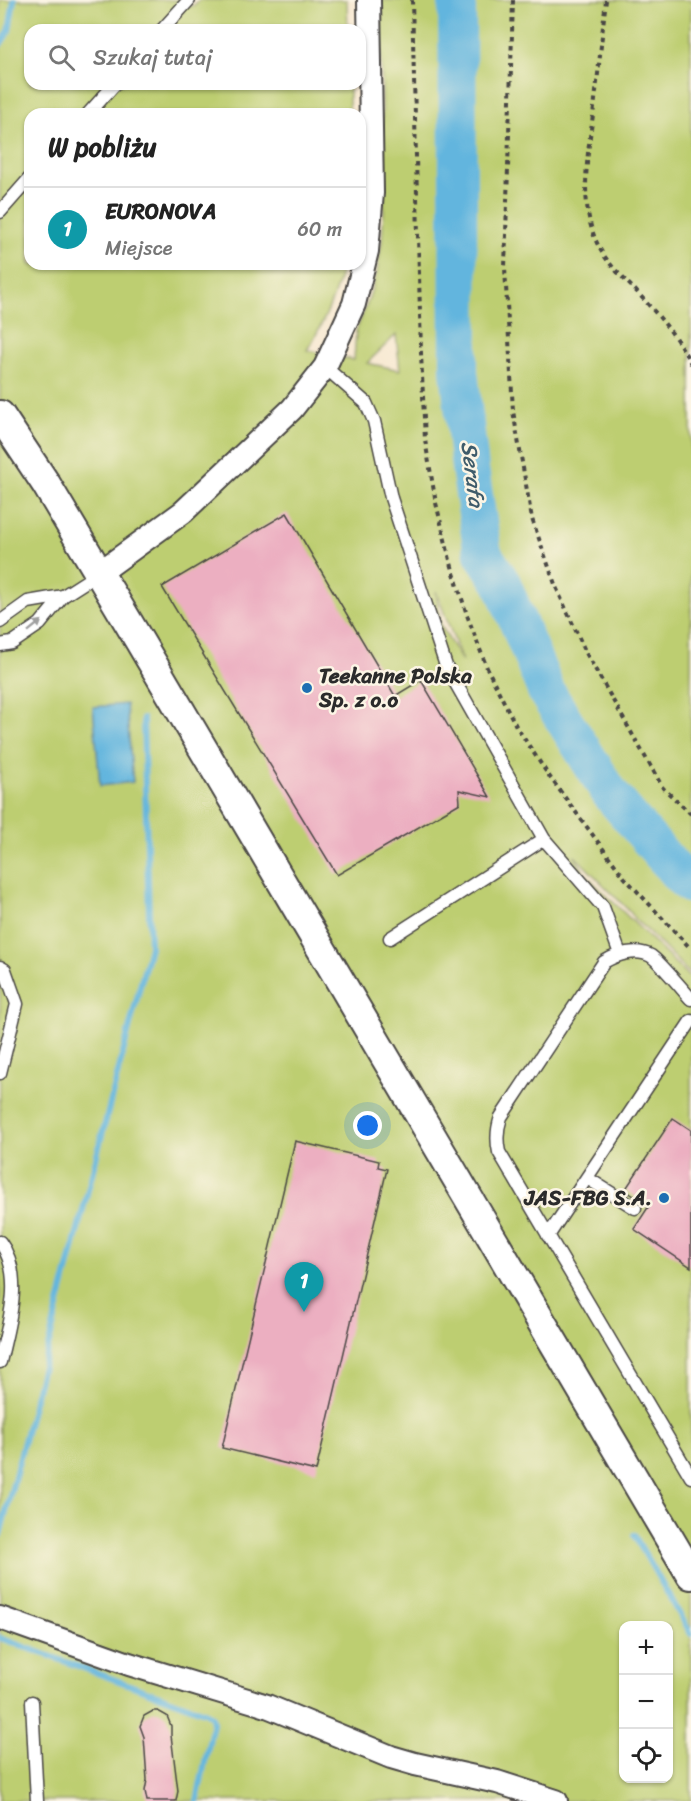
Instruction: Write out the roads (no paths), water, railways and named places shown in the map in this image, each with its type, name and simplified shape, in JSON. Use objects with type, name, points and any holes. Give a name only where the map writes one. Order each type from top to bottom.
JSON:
[{"type":"street","points":[[366,255],[372,194],[369,0]]},
{"type":"street","points":[[99,573],[183,512],[292,409],[325,366],[354,303],[362,270]]},
{"type":"street","points":[[0,415],[46,484],[691,1575]]},
{"type":"street","points":[[0,1618],[129,1664],[267,1706],[391,1757],[433,1769],[497,1782],[556,1801]]},
{"type":"lane","points":[[167,24],[189,0]]},
{"type":"lane","points":[[93,108],[110,90]]},
{"type":"lane","points":[[0,212],[24,185]]},
{"type":"lane","points":[[325,366],[366,403],[374,421],[391,498],[446,666],[544,839],[603,907],[620,954]]},
{"type":"lane","points":[[0,645],[12,643],[40,624],[63,597],[99,573]]},
{"type":"lane","points":[[0,622],[28,602],[63,597]]},
{"type":"lane","points":[[390,938],[544,839]]},
{"type":"lane","points":[[691,999],[651,956],[638,952],[620,954],[604,962],[501,1117],[497,1130],[499,1152],[691,1477]]},
{"type":"lane","points":[[0,967],[5,970],[17,1004],[0,1073]]},
{"type":"lane","points":[[548,1236],[691,1021]]},
{"type":"lane","points":[[587,1178],[635,1208]]},
{"type":"lane","points":[[0,1242],[13,1272],[11,1314],[0,1362]]},
{"type":"lane","points":[[32,1702],[37,1801]]},
{"type":"water","points":[[126,704],[133,782],[100,786],[93,707]]},
{"type":"waterway","points":[[0,45],[9,31],[14,0]]},
{"type":"waterway","name":"Serafa","points":[[457,0],[459,371],[483,554],[502,583],[547,693],[611,795],[682,878],[691,885]]},
{"type":"waterway","points":[[0,1535],[150,947],[143,719]]},
{"type":"waterway","points":[[634,1535],[691,1634]]},
{"type":"waterway","points":[[0,1638],[207,1713],[212,1717],[213,1723],[197,1801]]},
{"type":"place","name":"Teekanne Polska Sp. z o.o","points":[[307,688]]},
{"type":"place","name":"JAS-FBG S.A.","points":[[664,1198]]},
{"type":"place","name":"EURONOVA","points":[[304,1312]]}]
